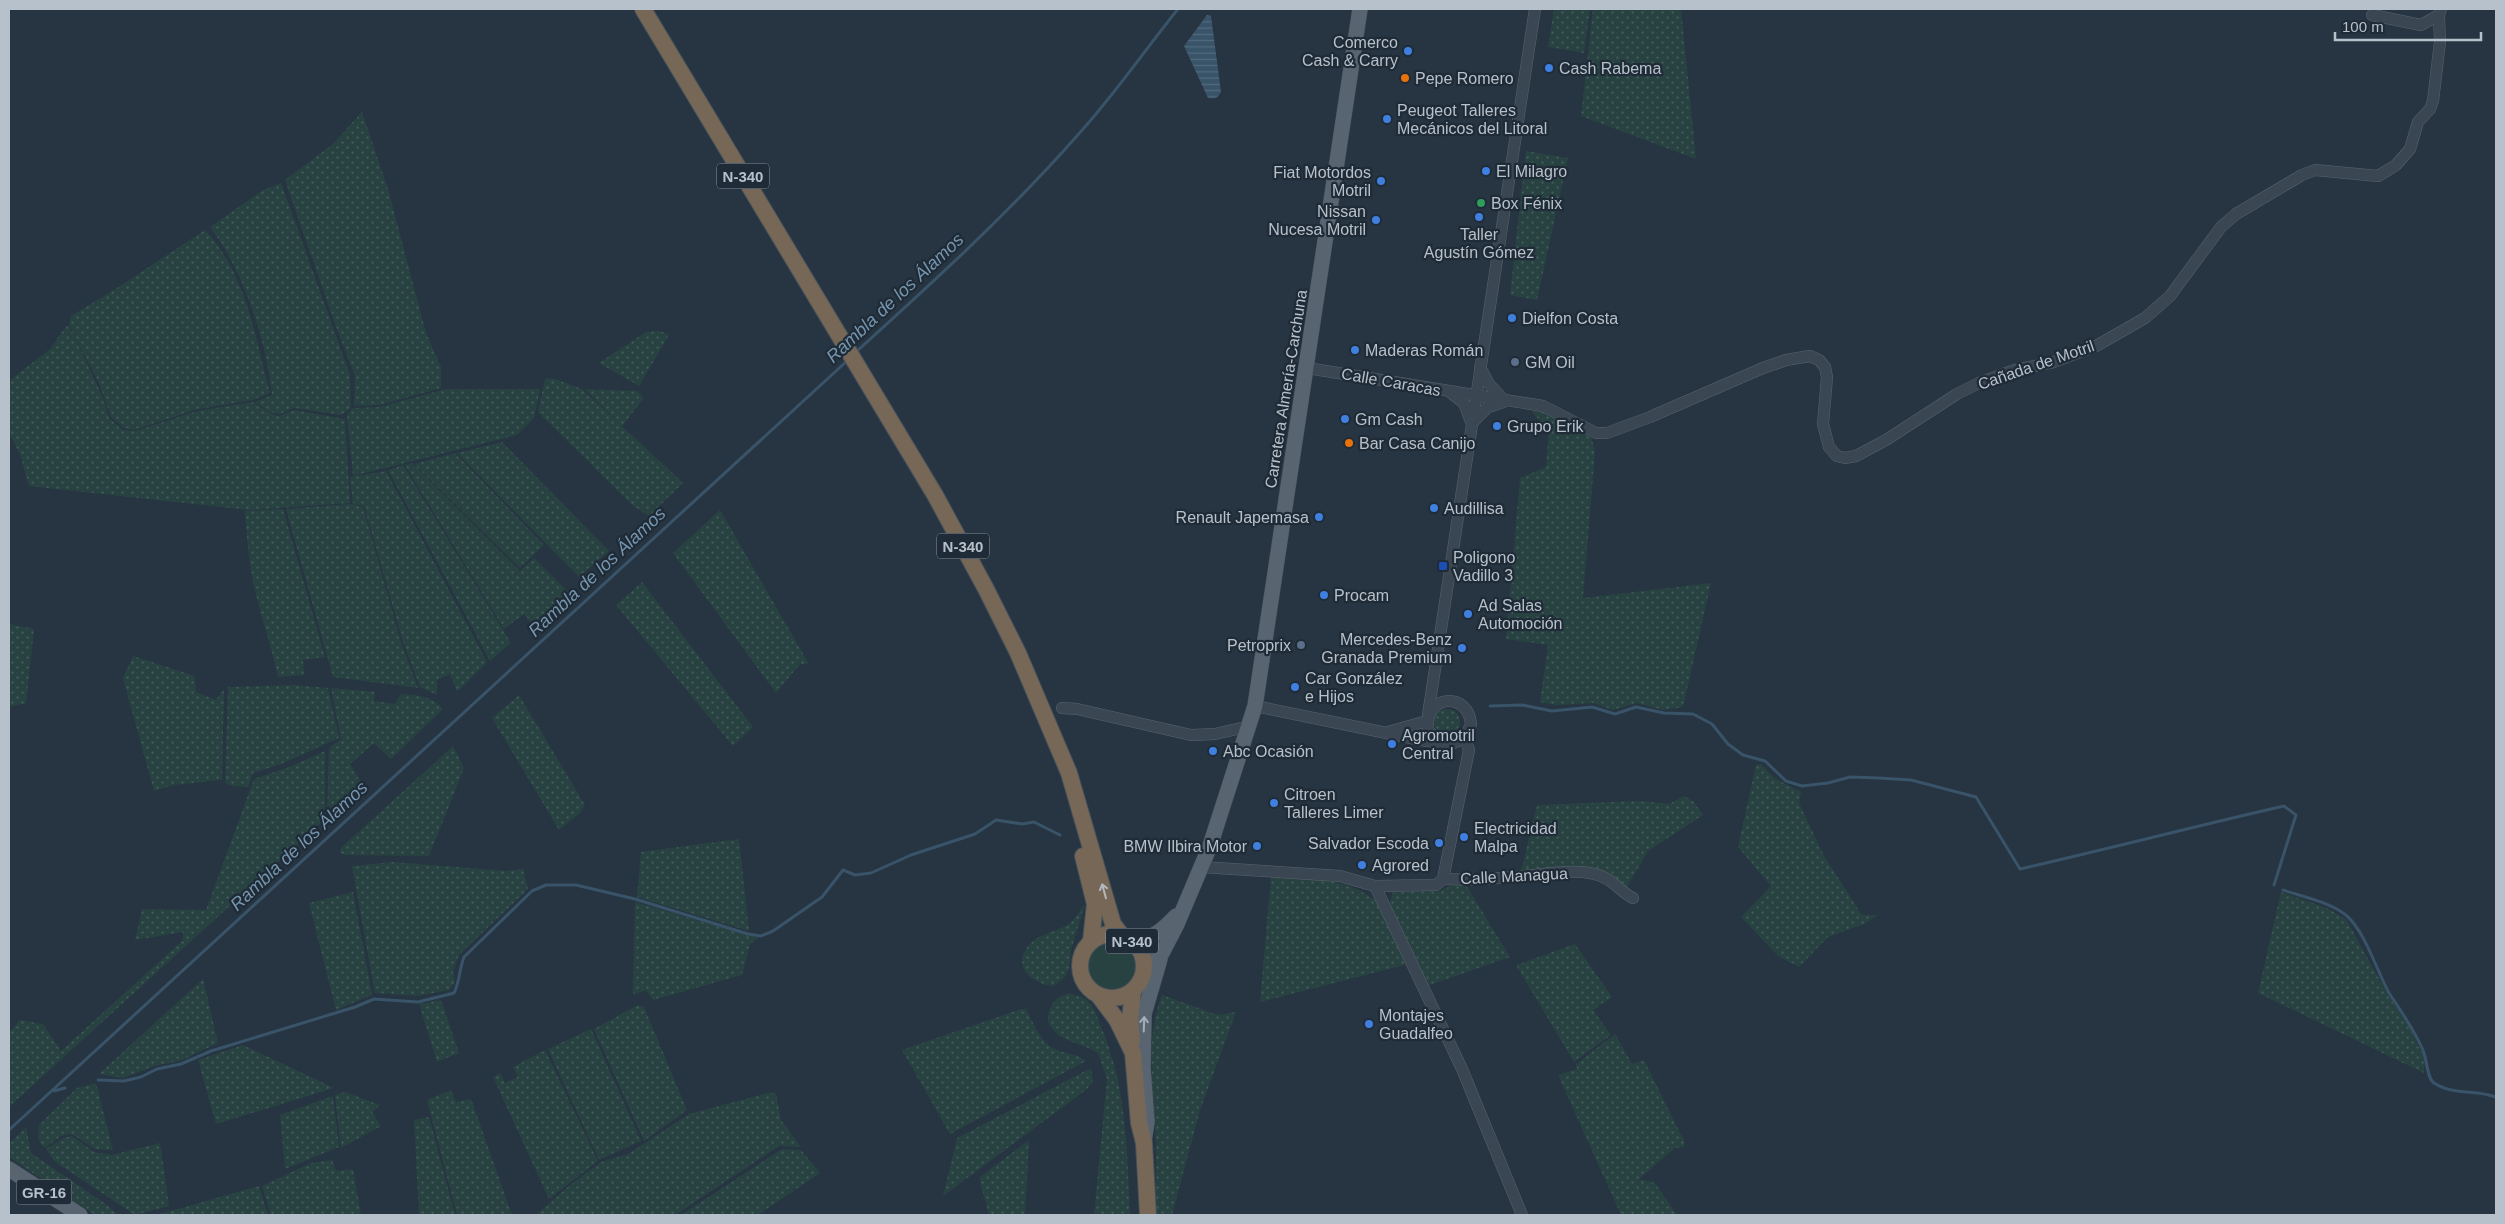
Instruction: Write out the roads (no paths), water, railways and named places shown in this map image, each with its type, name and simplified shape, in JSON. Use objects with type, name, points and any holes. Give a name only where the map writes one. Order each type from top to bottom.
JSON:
[{"type":"highway","name":"N-340","points":[[643,9],[935,495],[1018,653],[1069,773],[1113,924],[1143,958],[1142,977],[1133,991],[1130,1020],[1139,1122],[1144,1143],[1148,1215]]},
{"type":"highway","name":"N-340","points":[[1049,728],[1095,904],[1091,941],[1082,953],[1079,968],[1086,985],[1099,996],[1117,1020],[1133,1054]]},
{"type":"highway","name":"N-340","points":[[1091,941],[1106,935],[1128,939]]},
{"type":"highway","points":[[1099,996],[1117,998],[1133,991]]},
{"type":"main road","name":"Carretera Almería-Carchuna","points":[[1162,953],[1177,924],[1216,830],[1255,706],[1360,9]]},
{"type":"main road","points":[[1128,939],[1151,937],[1164,929],[1181,911]]},
{"type":"main road","points":[[1142,977],[1162,953]]},
{"type":"main road","points":[[1144,1143],[1148,1122],[1143,1068],[1144,1014],[1162,953]]},
{"type":"main road","name":"GR-16","points":[[9,1169],[80,1215]]},
{"type":"street","points":[[1439,742],[1428,730],[1428,718],[1535,9]]},
{"type":"street","points":[[2372,15],[2421,25],[2440,12]]},
{"type":"street","name":"Cañada de Motril","points":[[1476,396],[1543,406],[1596,433],[1607,433],[1650,418],[1762,368],[1786,360],[1810,356],[1819,360],[1825,367],[1827,377],[1823,424],[1829,447],[1837,456],[1845,458],[1856,456],[1886,440],[1940,404],[1979,383],[2015,370],[2054,362],[2096,346],[2145,318],[2170,296],[2221,227],[2236,214],[2302,176],[2315,170],[2378,176],[2396,165],[2410,148],[2418,122],[2430,109],[2433,101],[2440,42],[2440,12]]},
{"type":"street","points":[[1449,392],[1470,385],[1480,366]]},
{"type":"street","points":[[1472,424],[1488,407],[1505,401],[1489,384],[1480,366]]},
{"type":"street","name":"Calle Caracas","points":[[1307,368],[1476,396]]},
{"type":"street","points":[[1449,392],[1464,403],[1472,424]]},
{"type":"street","points":[[1434,684],[1442,702]]},
{"type":"street","points":[[1255,706],[1386,732],[1451,744],[1465,738],[1471,724],[1465,708],[1452,701],[1442,702],[1434,707],[1428,718],[1386,732]]},
{"type":"street","points":[[1062,708],[1077,709],[1191,735],[1215,734],[1250,726]]},
{"type":"street","name":"Calle Managua","points":[[1465,738],[1469,750],[1443,879],[1514,877],[1570,872],[1591,874],[1605,878],[1622,892],[1633,898]]},
{"type":"street","points":[[1201,867],[1340,876],[1375,886],[1436,885],[1443,879]]},
{"type":"street","points":[[1375,886],[1462,1069],[1522,1215]]},
{"type":"water","points":[[1207,15],[1211,16],[1221,92],[1217,97],[1213,98],[1208,98],[1184,46]]},
{"type":"waterway","name":"Rambla de los Álamos","points":[[856,352],[969,248],[1050,166],[1090,122],[1178,9]]},
{"type":"waterway","name":"Rambla de los Álamos","points":[[9,1130],[848,360]]},
{"type":"waterway","points":[[1490,706],[1522,705],[1552,711],[1592,707],[1615,714],[1636,707],[1664,713],[1693,714],[1712,724],[1728,744],[1743,755],[1765,761],[1786,781],[1802,786],[1828,783],[1850,777],[1911,780],[1976,797],[2020,869],[2284,806],[2296,815],[2274,885]]},
{"type":"waterway","points":[[98,1080],[124,1081],[141,1077],[157,1069],[181,1064],[211,1051],[355,1007],[374,999],[418,1002],[454,993],[464,957],[532,891],[546,885],[576,885],[635,899],[748,934],[761,936],[773,931],[822,897],[843,870],[855,875],[871,873],[911,855],[975,834],[996,820],[1022,824],[1034,822],[1060,835]]},
{"type":"waterway","points":[[2283,890],[2333,907],[2347,916],[2353,923],[2365,942],[2389,993],[2418,1041],[2424,1053],[2431,1080],[2434,1083],[2449,1090],[2480,1093],[2496,1097]]},
{"type":"waterway","points":[[54,1091],[65,1088]]},
{"type":"place","name":"Comerco Cash & Carry","points":[[1408,51]]},
{"type":"place","name":"Cash Rabema","points":[[1549,68]]},
{"type":"place","name":"Pepe Romero","points":[[1405,78]]},
{"type":"place","name":"Peugeot Talleres Mecánicos del Litoral","points":[[1387,119]]},
{"type":"place","name":"El Milagro","points":[[1486,171]]},
{"type":"place","name":"Fiat Motordos Motril","points":[[1381,181]]},
{"type":"place","name":"Box Fénix","points":[[1481,203]]},
{"type":"place","name":"Taller Agustín Gómez","points":[[1479,217]]},
{"type":"place","name":"Nissan Nucesa Motril","points":[[1376,220]]},
{"type":"place","name":"Dielfon Costa","points":[[1512,318]]},
{"type":"place","name":"Maderas Román","points":[[1355,350]]},
{"type":"place","name":"GM Oil","points":[[1515,362]]},
{"type":"place","name":"Gm Cash","points":[[1345,419]]},
{"type":"place","name":"Grupo Erik","points":[[1497,426]]},
{"type":"place","name":"Bar Casa Canijo","points":[[1349,443]]},
{"type":"place","name":"Audillisa","points":[[1434,508]]},
{"type":"place","name":"Renault Japemasa","points":[[1319,517]]},
{"type":"place","name":"Poligono Vadillo 3","points":[[1443,566]]},
{"type":"place","name":"Procam","points":[[1324,595]]},
{"type":"place","name":"Ad Salas Automoción","points":[[1468,614]]},
{"type":"place","name":"Petroprix","points":[[1301,645]]},
{"type":"place","name":"Mercedes-Benz Granada Premium","points":[[1462,648]]},
{"type":"place","name":"Car González e Hijos","points":[[1295,687]]},
{"type":"place","name":"Agromotril Central","points":[[1392,744]]},
{"type":"place","name":"Abc Ocasión","points":[[1213,751]]},
{"type":"place","name":"Citroen Talleres Limer","points":[[1274,803]]},
{"type":"place","name":"Electricidad Malpa","points":[[1464,837]]},
{"type":"place","name":"Salvador Escoda","points":[[1439,843]]},
{"type":"place","name":"BMW Ilbira Motor","points":[[1257,846]]},
{"type":"place","name":"Agrored","points":[[1362,865]]},
{"type":"place","name":"Montajes Guadalfeo","points":[[1369,1024]]}]
